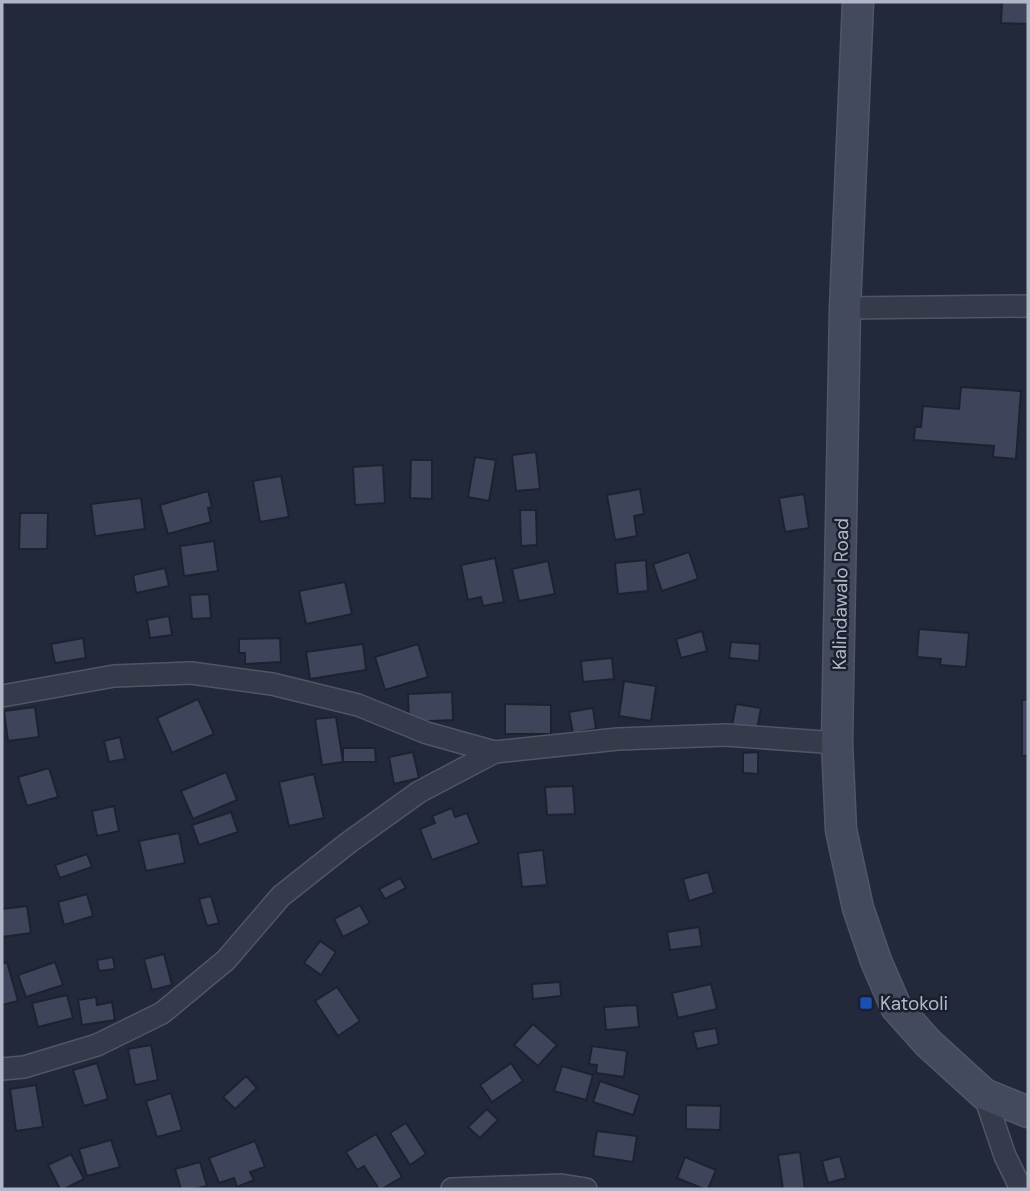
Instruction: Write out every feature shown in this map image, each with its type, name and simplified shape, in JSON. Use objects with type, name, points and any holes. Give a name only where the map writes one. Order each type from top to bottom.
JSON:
[{"type":"street","name":"Kalindawalo Road","points":[[858,2],[845,309],[836,743],[841,830],[858,908],[876,961],[896,1007],[928,1043],[984,1094],[1028,1112]]},
{"type":"street","points":[[845,309],[1028,306]]},
{"type":"street","points":[[2,696],[114,676],[191,673],[272,684],[358,705],[427,733],[495,752]]},
{"type":"street","points":[[2,1069],[24,1067],[97,1045],[162,1013],[226,960],[281,896],[348,842],[418,792],[495,752],[618,739],[726,735],[836,743]]},
{"type":"street","points":[[984,1094],[1005,1156],[1021,1189]]},
{"type":"street","points":[[452,1189],[561,1185],[586,1189]]},
{"type":"building","points":[[1002,2],[1028,2],[1028,24],[1001,23]]},
{"type":"building","points":[[961,387],[1021,391],[1016,459],[993,457],[994,446],[914,440],[915,427],[921,427],[923,406],[959,409]]},
{"type":"building","points":[[536,452],[540,489],[516,491],[512,455]]},
{"type":"building","points":[[475,457],[496,460],[489,501],[468,497]]},
{"type":"building","points":[[411,460],[432,460],[432,499],[410,498]]},
{"type":"building","points":[[383,465],[385,503],[355,505],[353,467]]},
{"type":"building","points":[[281,476],[289,517],[260,522],[253,481]]},
{"type":"building","points":[[640,489],[644,514],[634,516],[637,536],[615,540],[607,495]]},
{"type":"building","points":[[208,491],[212,507],[208,508],[211,522],[168,534],[160,505]]},
{"type":"building","points":[[804,494],[809,528],[785,532],[779,498]]},
{"type":"building","points":[[141,498],[145,529],[95,536],[91,504]]},
{"type":"building","points":[[520,510],[536,510],[537,545],[521,546]]},
{"type":"building","points":[[20,513],[48,513],[47,549],[19,549]]},
{"type":"building","points":[[214,541],[218,571],[184,576],[180,546]]},
{"type":"building","points":[[689,552],[698,579],[662,591],[653,564]]},
{"type":"building","points":[[495,558],[504,602],[483,606],[481,597],[468,600],[461,565]]},
{"type":"building","points":[[646,560],[648,591],[618,594],[615,563]]},
{"type":"building","points":[[548,561],[555,594],[519,601],[512,569]]},
{"type":"building","points":[[165,568],[169,586],[136,593],[133,575]]},
{"type":"building","points":[[345,582],[352,614],[306,624],[299,591]]},
{"type":"building","points":[[209,594],[211,618],[192,619],[190,595]]},
{"type":"building","points":[[169,616],[172,635],[150,638],[147,620]]},
{"type":"building","points":[[919,629],[969,633],[966,667],[940,665],[941,659],[917,657]]},
{"type":"building","points":[[702,631],[707,651],[681,658],[676,639]]},
{"type":"building","points":[[83,638],[86,658],[55,663],[51,644]]},
{"type":"building","points":[[280,638],[281,662],[245,664],[245,653],[239,653],[239,639]]},
{"type":"building","points":[[731,642],[760,644],[759,661],[729,658]]},
{"type":"building","points":[[363,644],[366,670],[310,679],[306,652]]},
{"type":"building","points":[[418,644],[428,677],[385,690],[375,657]]},
{"type":"building","points":[[612,658],[614,679],[583,682],[581,661]]},
{"type":"building","points":[[624,681],[656,686],[651,721],[619,716]]},
{"type":"building","points":[[452,692],[453,720],[409,722],[408,694]]},
{"type":"building","points":[[198,699],[214,734],[172,753],[157,718]]},
{"type":"building","points":[[1028,699],[1028,756],[1022,756],[1022,700]]},
{"type":"building","points":[[505,704],[551,705],[551,734],[505,734]]},
{"type":"building","points":[[736,704],[761,708],[757,730],[732,726]]},
{"type":"building","points":[[35,707],[39,737],[8,741],[4,711]]},
{"type":"building","points":[[593,708],[596,729],[573,733],[569,712]]},
{"type":"building","points":[[336,717],[343,762],[322,765],[315,719]]},
{"type":"building","points":[[120,737],[125,759],[109,762],[104,741]]},
{"type":"building","points":[[343,748],[375,748],[376,762],[343,762]]},
{"type":"building","points":[[413,752],[419,778],[394,784],[389,757]]},
{"type":"building","points":[[758,752],[758,774],[743,773],[743,753]]},
{"type":"building","points":[[49,768],[58,797],[27,806],[18,777]]},
{"type":"building","points":[[226,772],[237,800],[193,819],[181,791]]},
{"type":"building","points":[[314,774],[324,818],[289,826],[279,782]]},
{"type":"building","points":[[573,786],[575,814],[547,815],[545,787]]},
{"type":"building","points":[[114,806],[119,831],[97,836],[92,811]]},
{"type":"building","points":[[452,808],[455,817],[467,813],[479,843],[432,860],[420,829],[435,823],[432,816]]},
{"type":"building","points":[[231,812],[238,832],[199,845],[192,825]]},
{"type":"building","points":[[179,833],[185,863],[146,871],[139,841]]},
{"type":"building","points":[[543,850],[547,885],[522,887],[518,853]]},
{"type":"building","points":[[87,854],[92,867],[60,878],[55,865]]},
{"type":"building","points":[[708,872],[714,893],[689,901],[683,879]]},
{"type":"building","points":[[400,878],[406,888],[385,899],[379,889]]},
{"type":"building","points":[[87,894],[93,916],[64,925],[58,902]]},
{"type":"building","points":[[211,896],[219,923],[207,926],[199,899]]},
{"type":"building","points":[[360,905],[370,923],[343,937],[334,919]]},
{"type":"building","points":[[27,906],[31,933],[2,937],[2,909]]},
{"type":"building","points":[[699,927],[702,946],[670,950],[667,932]]},
{"type":"building","points":[[320,941],[336,952],[321,975],[304,963]]},
{"type":"building","points":[[164,954],[172,985],[152,990],[144,959]]},
{"type":"building","points":[[113,957],[115,969],[99,971],[97,960]]},
{"type":"building","points":[[7,962],[18,1001],[2,1005],[2,964]]},
{"type":"building","points":[[55,962],[63,985],[26,997],[18,975]]},
{"type":"building","points":[[560,982],[561,996],[533,999],[532,984]]},
{"type":"building","points":[[711,984],[717,1009],[678,1018],[672,993]]},
{"type":"building","points":[[337,987],[360,1021],[338,1036],[315,1001]]},
{"type":"building","points":[[67,995],[73,1018],[38,1027],[32,1003]]},
{"type":"building","points":[[96,997],[97,1005],[112,1002],[115,1020],[82,1025],[78,1000]]},
{"type":"building","points":[[637,1005],[639,1027],[606,1030],[604,1007]]},
{"type":"building","points":[[533,1024],[557,1045],[538,1066],[514,1045]]},
{"type":"building","points":[[716,1028],[719,1044],[697,1049],[693,1032]]},
{"type":"building","points":[[151,1045],[158,1080],[135,1085],[128,1049]]},
{"type":"building","points":[[592,1046],[627,1051],[624,1077],[596,1073],[597,1065],[589,1064]]},
{"type":"building","points":[[97,1063],[108,1099],[84,1106],[73,1070]]},
{"type":"building","points":[[511,1063],[523,1081],[492,1102],[480,1085]]},
{"type":"building","points":[[562,1066],[593,1075],[586,1100],[554,1091]]},
{"type":"building","points":[[246,1076],[257,1088],[235,1109],[223,1097]]},
{"type":"building","points":[[600,1081],[640,1095],[633,1115],[593,1102]]},
{"type":"building","points":[[36,1085],[43,1127],[16,1131],[10,1089]]},
{"type":"building","points":[[171,1093],[182,1130],[157,1137],[146,1101]]},
{"type":"building","points":[[686,1105],[721,1106],[720,1130],[686,1129]]},
{"type":"building","points":[[487,1109],[498,1120],[480,1138],[468,1127]]},
{"type":"building","points":[[406,1123],[426,1154],[410,1165],[390,1133]]},
{"type":"building","points":[[597,1131],[637,1136],[633,1162],[593,1156]]},
{"type":"building","points":[[376,1134],[402,1177],[382,1189],[379,1189],[364,1166],[357,1170],[346,1152]]},
{"type":"building","points":[[111,1140],[120,1167],[87,1176],[79,1149]]},
{"type":"building","points":[[255,1141],[265,1167],[250,1172],[254,1180],[237,1187],[234,1178],[219,1183],[209,1158]]},
{"type":"building","points":[[800,1152],[805,1189],[783,1189],[778,1155]]},
{"type":"building","points":[[71,1154],[84,1179],[60,1189],[48,1165]]},
{"type":"building","points":[[840,1156],[846,1178],[828,1183],[822,1161]]},
{"type":"building","points":[[685,1157],[716,1170],[708,1189],[677,1178]]},
{"type":"building","points":[[200,1162],[207,1186],[181,1189],[175,1169]]},
{"type":"place","name":"Katokoli","points":[[866,1003]]}]
